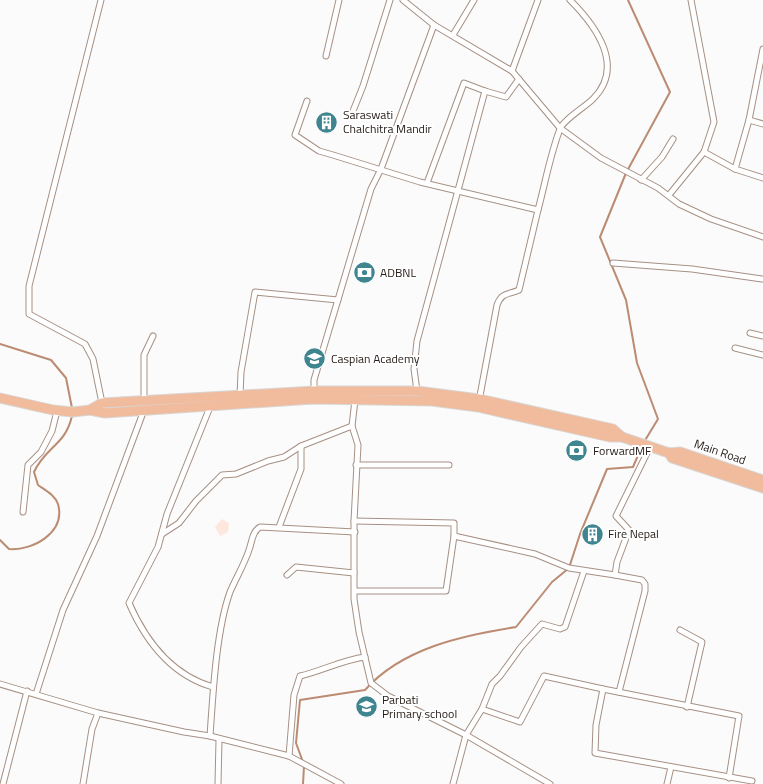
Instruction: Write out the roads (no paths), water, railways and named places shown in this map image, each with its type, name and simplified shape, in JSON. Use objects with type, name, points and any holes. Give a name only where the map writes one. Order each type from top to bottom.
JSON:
[{"type":"main road","points":[[90,410],[97,413],[240,396],[417,391],[478,403],[610,437],[627,438],[668,453],[672,458],[763,488]]},
{"type":"main road","points":[[0,398],[57,411],[82,412],[102,403],[210,407],[314,395],[355,400],[478,403]]},
{"type":"main road","name":"Main Road","points":[[668,453],[680,452],[763,480]]},
{"type":"street","points":[[101,0],[29,286],[29,314],[85,344],[93,359],[102,403]]},
{"type":"street","points":[[326,56],[339,0]]},
{"type":"street","points":[[353,111],[390,0]]},
{"type":"street","points":[[402,0],[434,25],[454,35],[512,71],[560,128],[601,158],[669,196],[679,204],[711,219],[763,237]]},
{"type":"street","points":[[454,35],[474,0]]},
{"type":"street","points":[[512,71],[538,0]]},
{"type":"street","points":[[478,403],[497,305],[500,297],[504,294],[519,290],[560,128],[595,98],[606,78],[605,50],[600,36],[570,0]]},
{"type":"street","points":[[669,196],[704,152],[714,122],[691,0]]},
{"type":"street","points":[[314,395],[314,380],[371,189],[381,169],[434,25]]},
{"type":"street","points":[[735,168],[762,65],[763,49]]},
{"type":"street","points":[[427,183],[464,83],[506,97],[519,79]]},
{"type":"street","points":[[417,391],[414,369],[417,342],[485,91]]},
{"type":"street","points":[[307,101],[295,135],[319,151],[427,183],[538,210]]},
{"type":"street","points":[[749,120],[763,124]]},
{"type":"street","points":[[641,180],[662,157],[673,139]]},
{"type":"street","points":[[704,152],[735,168],[763,178]]},
{"type":"street","points":[[613,263],[692,269],[762,279],[763,272]]},
{"type":"street","points":[[240,396],[241,372],[254,292],[338,300]]},
{"type":"street","points":[[750,332],[763,336]]},
{"type":"street","points":[[36,694],[63,610],[97,536],[144,406],[144,355],[153,336]]},
{"type":"street","points":[[735,348],[763,355]]},
{"type":"street","points":[[355,400],[352,426],[358,445],[354,522],[356,591],[354,599],[371,683],[388,696],[466,735],[550,784]]},
{"type":"street","points":[[210,407],[161,534],[158,547],[129,603],[138,624],[171,666],[194,682],[213,688]]},
{"type":"street","points":[[23,512],[28,465],[45,445],[52,431],[57,411]]},
{"type":"street","points":[[161,534],[179,523],[196,501],[222,476],[236,474],[268,461],[284,457],[301,446],[352,426]]},
{"type":"street","points":[[279,527],[301,469],[301,446]]},
{"type":"street","points":[[615,574],[617,562],[629,530],[616,516],[649,446]]},
{"type":"street","points":[[356,464],[449,465]]},
{"type":"street","points":[[354,522],[454,523],[454,536],[446,591],[356,591]]},
{"type":"street","points":[[210,736],[213,688],[230,593],[249,550],[255,530],[260,527],[279,527],[355,532]]},
{"type":"street","points":[[454,536],[535,554],[569,568],[615,574],[642,580],[645,584],[619,692]]},
{"type":"street","points":[[287,575],[296,567],[354,573]]},
{"type":"street","points":[[453,784],[466,735],[482,709],[492,684],[542,624],[560,629],[565,626],[584,571]]},
{"type":"street","points":[[680,630],[702,642],[686,707]]},
{"type":"street","points":[[289,756],[294,695],[300,676],[317,672],[350,659],[365,657]]},
{"type":"street","points":[[482,709],[520,722],[544,676],[686,707],[739,716],[729,778]]},
{"type":"street","points":[[0,684],[98,713],[210,736],[219,740],[289,756],[341,784]]},
{"type":"street","points":[[603,689],[596,725],[595,754],[752,782]]},
{"type":"street","points":[[3,784],[27,691]]},
{"type":"street","points":[[83,784],[92,729],[98,713]]},
{"type":"street","points":[[218,784],[219,740]]},
{"type":"street","points":[[667,784],[671,767]]},
{"type":"waterway","points":[[628,0],[670,92],[626,173],[600,237],[626,300],[637,363],[658,419],[644,442]]},
{"type":"waterway","points":[[0,344],[51,360],[66,378],[72,408]]},
{"type":"waterway","points":[[0,540],[9,549],[27,547],[45,538],[57,524],[59,514],[57,501],[38,485],[34,472],[39,463],[65,434],[72,416]]},
{"type":"waterway","points":[[303,762],[296,743],[300,700],[365,690],[380,676],[415,654],[455,639],[516,627],[552,582],[569,568],[580,534],[607,469],[633,467],[642,446]]},
{"type":"waterway","points":[[303,784],[304,766]]},
{"type":"place","name":"Saraswati Chalchitra Mandir","points":[[327,122]]},
{"type":"place","name":"ADBNL","points":[[364,273]]},
{"type":"place","name":"Caspian Academy","points":[[315,359]]},
{"type":"place","name":"ForwardMF","points":[[577,451]]},
{"type":"place","name":"Fire Nepal","points":[[592,534]]},
{"type":"place","name":"Parbati Primary school","points":[[366,707]]}]
